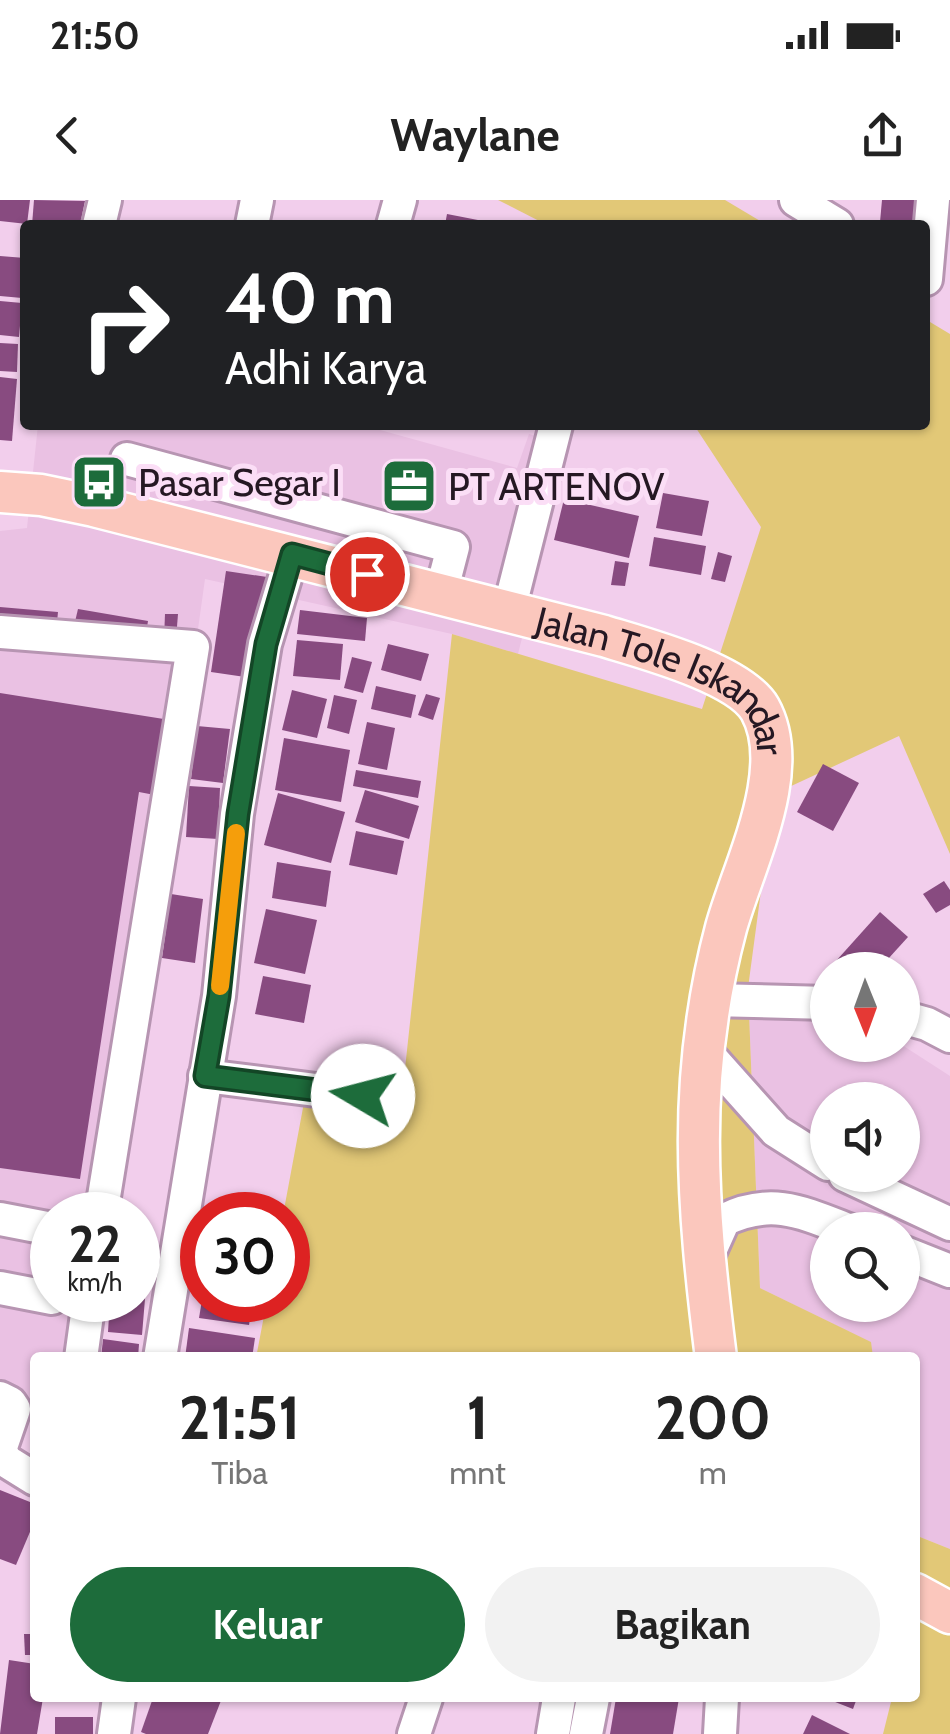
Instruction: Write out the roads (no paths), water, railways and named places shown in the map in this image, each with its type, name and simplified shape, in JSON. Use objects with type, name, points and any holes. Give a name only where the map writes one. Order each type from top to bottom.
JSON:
[{"type":"main road","name":"Jalan Tole Iskandar","points":[[0,492],[58,498],[509,610],[682,660],[743,691],[759,707],[772,750],[770,784],[726,930],[702,1048],[696,1145],[704,1265],[715,1352]]},
{"type":"main road","points":[[920,1597],[950,1613]]},
{"type":"street","points":[[509,610],[555,430]]},
{"type":"street","points":[[128,459],[453,547],[441,592]]},
{"type":"street","points":[[161,1352],[219,996],[238,814],[266,644],[292,554]]},
{"type":"street","points":[[0,632],[192,647],[105,1192]]},
{"type":"street","points":[[711,1000],[810,1003]]},
{"type":"street","points":[[920,1024],[950,1036]]},
{"type":"street","points":[[702,1048],[776,1132],[810,1153]]},
{"type":"street","points":[[205,1076],[363,1096]]},
{"type":"street","points":[[879,1192],[950,1224]]},
{"type":"street","points":[[704,1265],[724,1220],[750,1207],[796,1210],[810,1215]]},
{"type":"street","points":[[0,1218],[30,1224]]},
{"type":"street","points":[[920,1259],[950,1271]]},
{"type":"street","points":[[0,1288],[30,1294]]},
{"type":"street","points":[[80,1322],[81,1352]]},
{"type":"street","points":[[14,1392],[14,1406],[0,1450],[6,1461],[30,1476]]},
{"type":"street","points":[[114,1734],[118,1702]]},
{"type":"street","points":[[414,1734],[425,1702]]},
{"type":"street","points":[[553,1734],[558,1702]]},
{"type":"street","points":[[586,1734],[591,1702]]},
{"type":"street","points":[[720,1734],[722,1702]]},
{"type":"place","name":"Pasar Segar I","points":[[99,482]]},
{"type":"place","name":"PT ARTENOV","points":[[409,486]]}]
